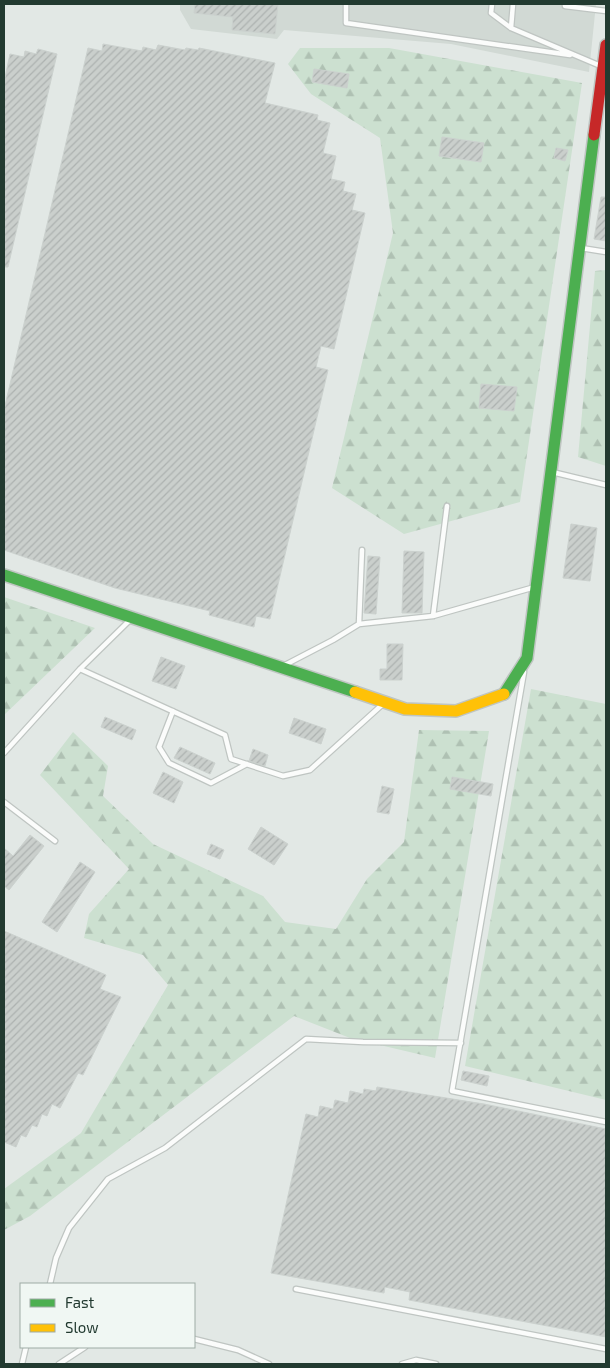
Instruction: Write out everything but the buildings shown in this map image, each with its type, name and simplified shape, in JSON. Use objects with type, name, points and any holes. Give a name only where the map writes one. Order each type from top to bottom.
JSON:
[{"type":"street","points":[[4,575],[133,616],[405,709],[456,711],[506,693],[527,658],[550,472],[605,68],[606,45]]},
{"type":"lane","points":[[346,4],[346,23],[570,55]]},
{"type":"lane","points":[[492,4],[491,13],[511,28],[570,55],[605,68]]},
{"type":"lane","points":[[511,28],[513,4]]},
{"type":"lane","points":[[566,4],[565,6],[606,11]]},
{"type":"lane","points":[[581,248],[606,252]]},
{"type":"lane","points":[[550,472],[606,485]]},
{"type":"lane","points":[[433,616],[447,506]]},
{"type":"lane","points":[[359,624],[362,550]]},
{"type":"lane","points":[[282,667],[334,640],[359,624],[433,616],[536,587]]},
{"type":"lane","points":[[4,754],[80,669],[133,616]]},
{"type":"lane","points":[[527,658],[452,1091],[606,1122]]},
{"type":"lane","points":[[80,669],[225,735],[231,759],[283,776],[310,770],[385,702]]},
{"type":"lane","points":[[173,711],[159,747],[169,763],[211,783],[247,764]]},
{"type":"lane","points":[[4,802],[56,841]]},
{"type":"lane","points":[[50,1283],[56,1258],[69,1228],[108,1179],[165,1148],[306,1039],[363,1042],[461,1043]]},
{"type":"lane","points":[[296,1288],[606,1349]]},
{"type":"lane","points":[[195,1339],[238,1350],[269,1364]]},
{"type":"lane","points":[[22,1364],[26,1348]]},
{"type":"lane","points":[[60,1364],[84,1348]]},
{"type":"lane","points":[[402,1364],[416,1360],[436,1364]]},
{"type":"shaded area","points":[[180,4],[596,4],[589,72],[451,44],[284,30],[277,39],[191,29],[180,10]]},
{"type":"green space","points":[[300,48],[389,48],[582,83],[520,502],[404,534],[332,488],[393,233],[380,138],[311,94],[288,64]]},
{"type":"green space","points":[[606,270],[606,466],[578,457],[595,271]]},
{"type":"green space","points":[[4,597],[95,628],[4,715]]},
{"type":"green space","points":[[531,689],[606,704],[606,1100],[465,1066]]},
{"type":"green space","points":[[419,730],[489,731],[435,1058],[350,1038],[294,1016],[30,1216],[4,1230],[4,1189],[81,1133],[168,985],[143,955],[84,938],[89,914],[129,869],[40,775],[73,732],[108,766],[103,796],[153,844],[263,896],[285,922],[336,929],[367,879],[404,842]]},
{"type":"traffic: fast","points":[[504,694],[527,658],[594,135]]},
{"type":"traffic: fast","points":[[4,575],[355,692]]},
{"type":"traffic: slow","points":[[355,692],[405,709],[456,711],[504,694]]},
{"type":"traffic: jam","points":[[594,135],[606,45]]}]
